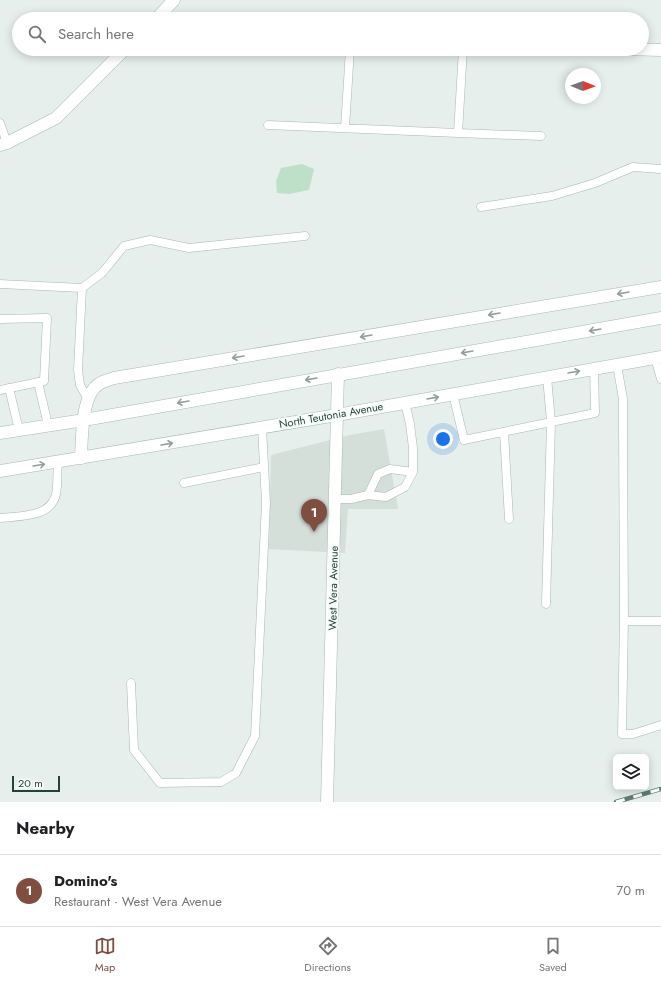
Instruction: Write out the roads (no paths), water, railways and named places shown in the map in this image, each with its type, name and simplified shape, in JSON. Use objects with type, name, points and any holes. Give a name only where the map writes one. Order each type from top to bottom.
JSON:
[{"type":"main road","points":[[163,12],[174,0]]},
{"type":"main road","points":[[649,50],[661,50]]},
{"type":"main road","points":[[3,144],[56,118],[118,56]]},
{"type":"main road","points":[[82,458],[84,420],[88,399],[98,385],[114,378],[661,286]]},
{"type":"main road","points":[[0,433],[84,420],[661,318]]},
{"type":"main road","name":"North Teutonia Avenue","points":[[0,471],[337,415],[658,357]]},
{"type":"main road","name":"West Vera Avenue","points":[[327,802],[338,374]]},
{"type":"lane","points":[[345,128],[350,56]]},
{"type":"lane","points":[[458,133],[463,56]]},
{"type":"lane","points":[[0,123],[3,144]]},
{"type":"lane","points":[[268,125],[541,136]]},
{"type":"lane","points":[[481,207],[552,196],[595,183],[633,167],[661,169]]},
{"type":"lane","points":[[0,284],[82,288],[102,273],[124,246],[150,240],[189,248],[305,236]]},
{"type":"lane","points":[[82,288],[78,370],[80,385],[88,399]]},
{"type":"lane","points":[[0,319],[47,318],[44,381],[0,390]]},
{"type":"lane","points":[[658,357],[661,379]]},
{"type":"lane","points":[[617,365],[623,405],[624,621],[622,734],[633,734],[661,725]]},
{"type":"lane","points":[[453,394],[464,440],[595,413],[594,369]]},
{"type":"lane","points":[[546,604],[551,422],[547,377]]},
{"type":"lane","points":[[38,382],[48,425]]},
{"type":"lane","points":[[9,388],[19,430]]},
{"type":"lane","points":[[335,499],[351,499],[368,495],[386,497],[405,487],[412,472],[413,448],[405,402]]},
{"type":"lane","points":[[131,683],[134,750],[160,783],[221,782],[236,774],[255,736],[266,503],[262,427]]},
{"type":"lane","points":[[504,432],[509,519]]},
{"type":"lane","points":[[0,518],[39,514],[46,510],[53,503],[56,494],[58,462]]},
{"type":"lane","points":[[184,483],[264,467]]},
{"type":"lane","points":[[368,495],[378,474],[390,469],[412,472]]},
{"type":"lane","points":[[624,621],[661,621]]},
{"type":"railway","points":[[616,802],[661,789]]},
{"type":"place","name":"Domino's","points":[[314,532]]}]
